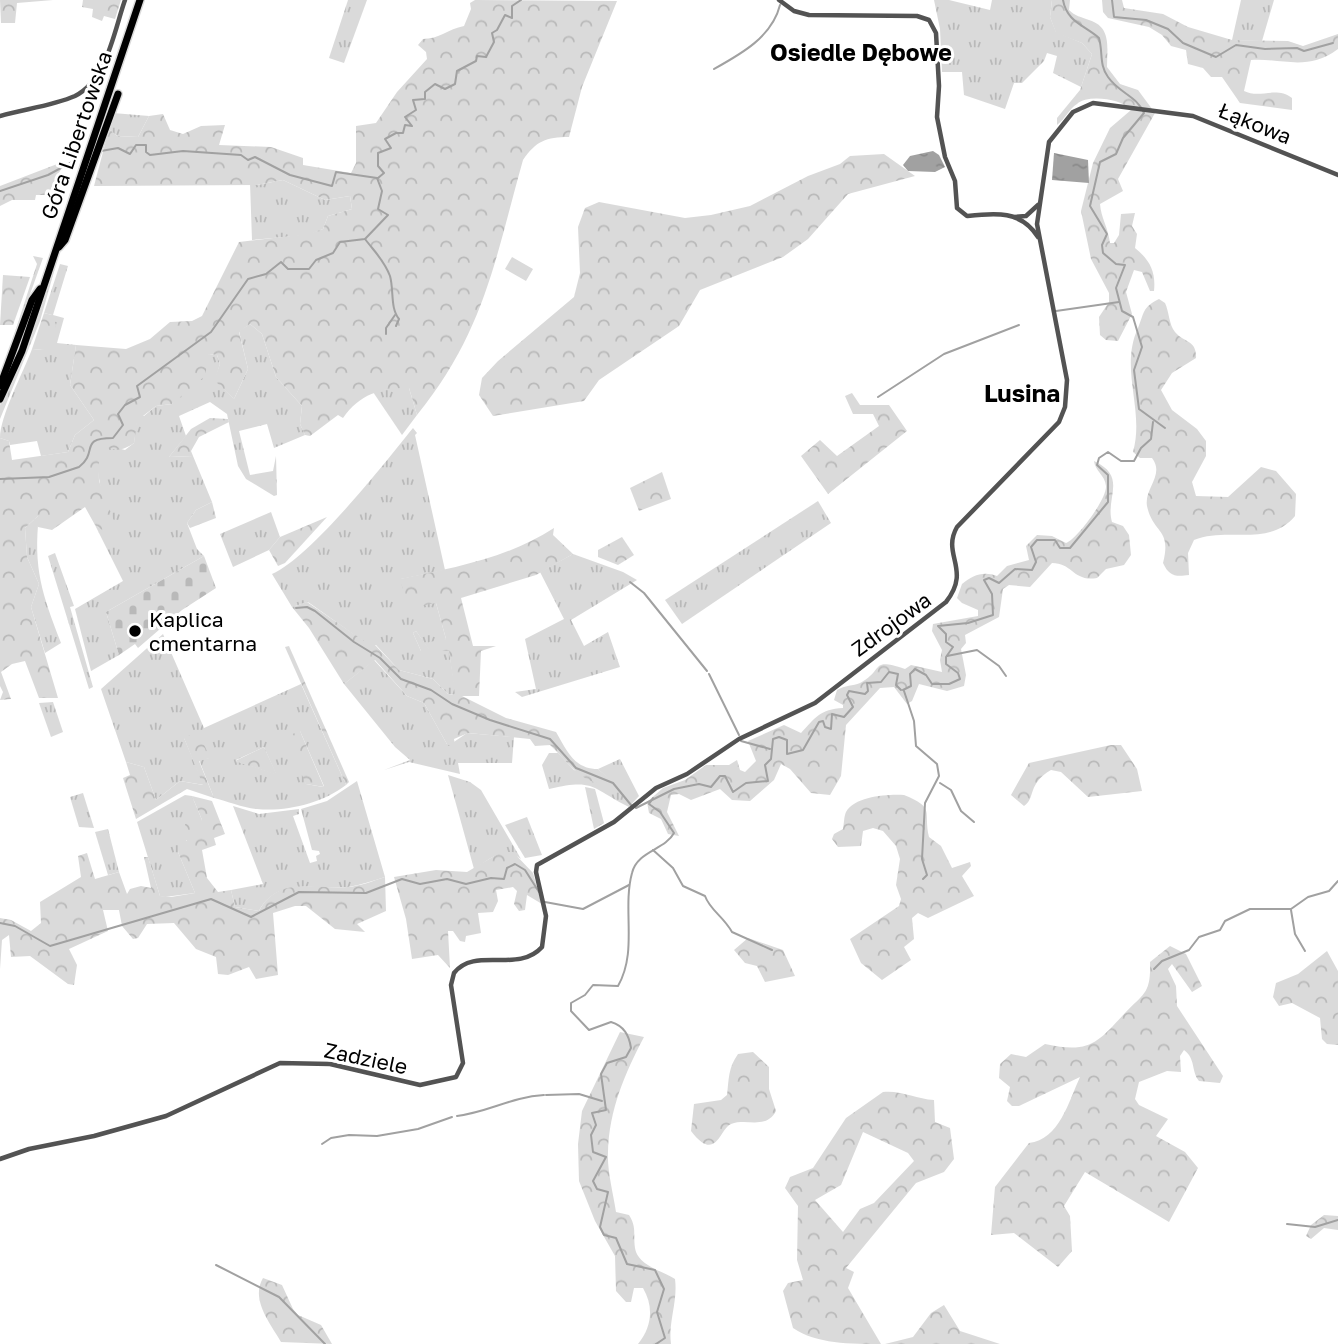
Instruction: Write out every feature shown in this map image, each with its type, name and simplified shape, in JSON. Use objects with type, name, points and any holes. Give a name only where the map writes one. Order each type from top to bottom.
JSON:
[{"type":"highway","name":"Góra Libertowska","points":[[0,399],[19,358],[140,0]]},
{"type":"highway","points":[[55,253],[65,240],[118,94]]},
{"type":"highway","name":"Góra Libertowska","points":[[0,386],[32,300],[45,281]]},
{"type":"street","name":"Góra Libertowska","points":[[0,116],[76,95],[98,75],[125,0]]},
{"type":"street","points":[[779,0],[801,14],[917,16],[929,20],[936,33],[938,130],[945,157],[954,174],[957,208],[967,216],[995,212],[1028,225],[1037,224]]},
{"type":"street","name":"Łąkowa","points":[[1039,205],[1049,142],[1073,112],[1093,103],[1199,118],[1338,175]]},
{"type":"street","points":[[1013,218],[1028,215],[1038,217],[1039,205]]},
{"type":"street","points":[[1028,225],[1028,215],[1039,205]]},
{"type":"street","name":"Zdrojowa","points":[[573,845],[619,819],[656,788],[687,774],[739,738],[773,725],[815,703],[868,659],[939,610],[952,595],[959,576],[951,542],[957,527],[1059,422],[1065,407],[1067,380],[1038,237],[1038,217]]},
{"type":"street","name":"Zdrojowa","points":[[1028,225],[1038,237]]},
{"type":"street","name":"Zadziele","points":[[0,1159],[26,1149],[94,1136],[166,1116],[280,1063],[340,1066],[420,1085],[456,1077],[463,1063],[451,985],[454,973],[468,962],[522,960],[537,953],[545,938],[546,916],[536,868],[573,845]]},
{"type":"green space","points":[[0,0],[53,0],[17,3],[15,23],[1,23]]},
{"type":"green space","points":[[83,0],[121,0],[115,19],[104,16],[102,21],[92,17],[93,9],[82,7]]},
{"type":"green space","points":[[348,0],[367,0],[344,63],[329,58]]},
{"type":"green space","points":[[475,0],[617,1],[582,87],[569,137],[542,141],[532,148],[523,160],[485,293],[473,324],[440,384],[417,415],[409,388],[389,389],[364,398],[343,418],[338,415],[310,436],[305,435],[300,424],[302,406],[276,377],[262,334],[250,324],[239,332],[248,369],[234,399],[214,380],[220,364],[217,355],[209,354],[205,376],[172,404],[156,406],[143,416],[138,416],[134,443],[116,449],[98,444],[99,481],[114,521],[108,534],[95,525],[85,507],[52,530],[38,527],[38,516],[25,528],[27,557],[39,584],[31,607],[58,698],[39,698],[25,661],[12,664],[1,672],[11,699],[0,700],[3,692],[0,686],[0,438],[9,441],[12,460],[68,452],[75,435],[94,420],[70,385],[76,345],[126,349],[150,339],[170,322],[192,321],[202,316],[239,242],[308,234],[323,229],[328,216],[352,209],[350,196],[325,200],[283,180],[257,185],[94,186],[109,129],[117,136],[138,137],[149,116],[163,114],[170,130],[183,134],[201,126],[225,125],[219,145],[271,147],[303,158],[303,165],[351,173],[356,163],[356,126],[376,123],[397,92],[427,59],[426,52],[418,45],[423,39],[464,26],[471,9],[470,3]]},
{"type":"green space","points":[[934,0],[949,0],[990,10],[992,0],[1052,0],[1050,17],[1056,32],[1082,43],[1092,54],[1081,87],[1053,73],[1057,56],[1047,53],[1044,61],[1022,83],[1014,83],[1005,109],[964,95],[962,72],[942,72],[940,29]]},
{"type":"green space","points":[[1052,0],[1070,0],[1071,12],[1102,28],[1107,39],[1107,67],[1120,84],[1138,90],[1155,113],[1118,179],[1123,191],[1100,204],[1110,243],[1114,243],[1119,235],[1121,214],[1135,213],[1132,226],[1137,234],[1135,248],[1145,257],[1154,278],[1154,291],[1150,291],[1142,272],[1134,270],[1126,292],[1132,314],[1118,341],[1106,340],[1100,335],[1099,317],[1109,302],[1109,293],[1091,259],[1081,211],[1093,163],[1110,128],[1131,110],[1113,101],[1089,99],[1074,106],[1057,125],[1057,118],[1080,90],[1092,54],[1082,43],[1056,33],[1050,17]]},
{"type":"green space","points":[[1102,0],[1122,0],[1124,8],[1163,14],[1188,27],[1232,40],[1288,41],[1303,46],[1338,34],[1338,49],[1327,56],[1305,62],[1251,60],[1244,91],[1286,95],[1292,98],[1292,110],[1240,103],[1222,77],[1211,77],[1203,68],[1188,64],[1186,50],[1171,46],[1162,35],[1149,27],[1108,18],[1103,12]]},
{"type":"green space","points":[[1241,0],[1274,0],[1262,41],[1232,40]]},
{"type":"green space","points":[[113,113],[149,116],[138,137],[117,136],[109,129]]},
{"type":"green space","points":[[884,154],[915,176],[848,194],[808,239],[783,257],[700,290],[679,326],[599,380],[584,401],[493,416],[479,395],[482,378],[498,361],[574,297],[580,273],[578,227],[585,208],[599,202],[685,218],[711,215],[750,206],[808,176],[840,164],[850,156]]},
{"type":"green space","points":[[65,161],[48,195],[36,195],[35,200],[12,200],[0,206],[0,186]]},
{"type":"green space","points":[[283,180],[325,200],[350,196],[352,209],[328,216],[323,229],[308,235],[252,240],[250,183],[257,185]]},
{"type":"green space","points":[[65,233],[40,321],[0,419],[0,405],[18,370]]},
{"type":"green space","points":[[33,256],[43,258],[0,378],[37,264]]},
{"type":"green space","points":[[512,257],[533,269],[526,281],[505,269]]},
{"type":"green space","points":[[60,264],[68,266],[53,315],[64,318],[57,343],[76,345],[70,385],[94,420],[75,435],[68,452],[41,456],[37,441],[10,445],[9,441],[0,438],[8,407],[32,349],[43,350],[52,315],[44,313]]},
{"type":"green space","points":[[3,275],[30,277],[13,325],[0,325]]},
{"type":"green space","points":[[1159,299],[1165,303],[1175,332],[1192,345],[1196,352],[1196,358],[1172,373],[1161,390],[1172,410],[1197,429],[1206,441],[1206,456],[1192,482],[1196,496],[1228,497],[1261,467],[1276,471],[1296,494],[1295,516],[1273,531],[1207,536],[1194,540],[1188,553],[1189,575],[1184,576],[1173,575],[1165,567],[1165,543],[1147,506],[1148,493],[1155,476],[1155,464],[1152,458],[1140,458],[1133,452],[1136,421],[1131,374],[1133,343],[1144,311]]},
{"type":"green space","points":[[44,313],[52,315],[56,325],[53,344],[43,350],[32,349]]},
{"type":"green space","points":[[250,324],[262,334],[276,377],[302,406],[300,424],[305,435],[274,448],[267,424],[239,431],[250,475],[273,471],[276,456],[277,495],[274,496],[246,479],[238,466],[227,414],[210,402],[179,416],[186,436],[169,457],[193,456],[212,502],[196,510],[187,523],[197,549],[204,556],[106,612],[119,655],[91,671],[75,609],[123,581],[95,525],[108,533],[98,472],[98,443],[125,450],[134,443],[137,416],[144,416],[156,406],[172,404],[209,354],[217,355],[220,364],[215,380],[234,399],[248,369],[239,331]]},
{"type":"green space","points":[[409,388],[417,415],[402,435],[373,392]]},
{"type":"green space","points":[[852,393],[860,405],[889,405],[907,431],[828,494],[801,456],[820,440],[837,456],[879,426],[873,414],[853,414],[845,396]]},
{"type":"green space","points":[[210,418],[228,419],[229,422],[199,437],[191,451],[193,456],[169,457],[191,429]]},
{"type":"green space","points":[[413,428],[417,433],[415,435],[445,570],[401,579],[436,603],[446,639],[429,650],[416,631],[413,633],[421,651],[449,651],[456,695],[448,694],[433,679],[399,670],[376,645],[370,646],[308,602],[292,607],[272,574],[288,564],[326,530]]},
{"type":"green space","points":[[1094,461],[1104,467],[1113,481],[1112,522],[1123,526],[1129,535],[1131,555],[1124,565],[1106,569],[1097,578],[1089,579],[1065,566],[1052,563],[1030,587],[1009,585],[1003,589],[999,617],[965,635],[966,643],[961,649],[966,675],[964,686],[947,691],[919,684],[912,701],[907,704],[894,687],[880,688],[846,725],[841,776],[830,795],[811,793],[790,769],[781,764],[774,780],[750,801],[732,800],[720,789],[691,800],[679,794],[671,795],[667,812],[679,836],[668,834],[661,819],[649,813],[647,802],[663,788],[685,780],[706,765],[729,765],[737,760],[740,770],[745,772],[756,761],[748,741],[784,725],[801,733],[823,712],[843,708],[843,705],[834,700],[837,690],[860,683],[882,665],[905,669],[911,665],[942,672],[942,650],[932,631],[933,624],[978,616],[978,610],[957,598],[962,584],[978,575],[997,576],[1007,566],[1029,560],[1026,546],[1037,535],[1052,536],[1066,543],[1077,535],[1105,492],[1105,482]]},
{"type":"green space","points":[[662,472],[671,499],[639,511],[630,488]]},
{"type":"green space","points":[[818,501],[831,523],[682,624],[665,600]]},
{"type":"green space","points":[[212,502],[216,518],[190,528],[187,523],[196,510]]},
{"type":"green space","points":[[271,512],[280,537],[269,550],[233,567],[220,534]]},
{"type":"green space","points":[[39,515],[38,566],[61,643],[45,653],[31,607],[39,584],[27,557],[25,528]]},
{"type":"green space","points":[[327,517],[285,563],[278,566],[269,550],[280,537]]},
{"type":"green space","points":[[554,528],[553,535],[573,554],[536,575],[461,598],[473,646],[496,646],[481,651],[479,696],[462,696],[506,718],[556,732],[572,758],[583,766],[598,769],[610,779],[609,784],[591,781],[569,765],[550,745],[535,746],[530,739],[468,733],[454,739],[455,745],[448,746],[424,703],[407,696],[375,660],[344,684],[309,628],[292,607],[307,602],[370,645],[375,645],[399,670],[433,679],[448,694],[455,695],[449,651],[421,651],[413,633],[416,631],[429,649],[429,642],[446,639],[436,603],[408,608],[400,579],[499,554]]},
{"type":"green space","points":[[622,537],[634,555],[618,565],[598,557],[598,550]]},
{"type":"green space","points":[[55,553],[74,606],[70,607],[93,687],[89,689],[48,556]]},
{"type":"green space","points":[[573,554],[623,572],[637,580],[571,620],[584,646],[608,632],[620,667],[522,697],[515,692],[536,689],[525,639],[564,619],[540,572]]},
{"type":"green space","points":[[204,556],[216,588],[182,610],[138,648],[135,644],[119,655],[106,612]]},
{"type":"green space","points":[[163,634],[204,728],[301,684],[346,785],[326,797],[292,807],[268,810],[241,806],[214,798],[199,760],[209,758],[184,738],[204,785],[180,781],[156,800],[144,767],[126,762],[101,689]],"holes":[[[300,731],[324,786],[323,787],[306,784]],[[264,747],[276,774],[236,761],[236,760]]]},
{"type":"green space","points":[[289,646],[349,782],[346,785],[285,647]]},
{"type":"green space","points":[[374,660],[407,696],[424,703],[448,746],[467,733],[514,737],[512,763],[458,763],[460,774],[409,762],[384,770],[410,760],[395,747],[344,684]]},
{"type":"green space","points":[[53,702],[63,732],[51,737],[39,703]]},
{"type":"green space","points":[[198,731],[210,758],[199,761],[214,798],[187,789],[136,819],[123,778],[130,775],[126,762],[144,767],[156,800],[180,781],[203,785],[184,738]]},
{"type":"green space","points":[[300,731],[324,787],[306,784],[285,737]]},
{"type":"green space","points":[[1121,745],[1137,769],[1142,791],[1088,797],[1061,772],[1051,770],[1038,780],[1024,806],[1011,795],[1029,763]]},
{"type":"green space","points":[[264,747],[277,775],[235,761]]},
{"type":"green space","points":[[549,753],[558,753],[574,770],[610,780],[598,769],[620,759],[639,796],[629,807],[585,785],[549,789],[542,765]]},
{"type":"green space","points":[[448,775],[470,782],[481,790],[521,859],[503,853],[474,869]]},
{"type":"green space","points":[[357,781],[385,877],[348,887],[287,889],[267,900],[259,911],[235,907],[231,890],[263,884],[233,806],[259,814],[299,809],[299,814],[293,816],[310,863],[317,861],[316,856],[320,854],[319,851],[312,850],[301,809],[327,801]]},
{"type":"green space","points":[[585,787],[595,789],[604,823],[594,829]]},
{"type":"green space","points":[[83,793],[94,828],[79,827],[70,797]]},
{"type":"green space","points":[[185,795],[192,796],[202,820],[178,852],[195,893],[160,896],[137,822]]},
{"type":"green space","points":[[904,795],[924,807],[929,837],[941,846],[952,868],[970,862],[971,866],[962,876],[974,896],[928,918],[918,913],[912,918],[914,939],[904,947],[911,960],[882,980],[861,963],[850,939],[899,906],[901,899],[896,885],[900,859],[896,846],[883,831],[873,828],[863,831],[861,846],[838,847],[832,839],[834,834],[843,829],[846,812],[857,802],[881,796]]},
{"type":"green space","points":[[192,796],[212,801],[225,834],[214,838],[216,845],[202,850],[207,878],[218,892],[231,890],[235,907],[259,911],[276,892],[287,888],[348,887],[385,877],[386,911],[357,924],[365,932],[335,929],[306,906],[295,906],[273,913],[278,975],[256,979],[249,967],[228,975],[218,974],[216,957],[196,949],[174,923],[147,924],[138,938],[133,939],[122,926],[119,910],[103,910],[108,931],[69,949],[77,965],[74,985],[68,984],[30,956],[11,957],[9,935],[2,940],[0,969],[0,918],[11,920],[31,931],[41,923],[40,902],[81,877],[78,856],[87,853],[95,879],[119,872],[127,894],[130,889],[141,886],[151,888],[144,857],[148,857],[160,896],[195,893],[178,852],[182,841],[187,841],[185,824],[202,820]]},
{"type":"green space","points":[[527,817],[542,855],[525,858],[505,825]]},
{"type":"green space","points":[[108,829],[119,872],[108,875],[95,832]]},
{"type":"green space","points":[[501,852],[513,852],[533,873],[542,904],[527,895],[525,910],[519,911],[514,904],[517,891],[513,887],[496,890],[498,901],[493,912],[478,913],[481,933],[466,936],[465,942],[460,941],[453,931],[448,931],[450,968],[438,955],[412,959],[406,919],[394,877],[436,870],[467,872]]},
{"type":"green space","points":[[748,938],[783,950],[795,976],[765,982],[757,966],[745,963],[734,950]]},
{"type":"green space","points":[[1170,946],[1186,954],[1202,986],[1192,992],[1172,964],[1168,969],[1176,986],[1177,1006],[1223,1076],[1220,1083],[1199,1081],[1190,1057],[1184,1050],[1180,1056],[1181,1072],[1167,1071],[1139,1082],[1135,1099],[1139,1105],[1168,1119],[1156,1136],[1185,1152],[1198,1168],[1169,1222],[1085,1172],[1064,1206],[1070,1216],[1072,1251],[1058,1267],[1014,1233],[991,1235],[995,1187],[1029,1143],[1048,1135],[1062,1118],[1080,1077],[1019,1106],[1012,1106],[1007,1101],[1010,1087],[999,1078],[1000,1064],[1011,1054],[1026,1057],[1045,1044],[1073,1048],[1091,1044],[1099,1039],[1142,997],[1148,987],[1150,962]]},
{"type":"green space","points":[[1327,951],[1338,971],[1338,1045],[1327,1044],[1322,1039],[1320,1018],[1292,1003],[1279,1006],[1273,997],[1276,983],[1298,974]]},
{"type":"green space","points":[[620,1032],[644,1037],[625,1078],[611,1121],[608,1152],[610,1182],[616,1212],[629,1215],[633,1223],[637,1254],[646,1264],[675,1279],[671,1344],[638,1344],[649,1324],[647,1295],[643,1288],[634,1288],[631,1302],[626,1302],[616,1291],[615,1256],[595,1221],[579,1181],[578,1144],[582,1111]]},
{"type":"green space","points":[[753,1052],[769,1067],[769,1089],[776,1111],[772,1117],[762,1122],[731,1124],[716,1141],[706,1144],[691,1131],[694,1104],[721,1100],[727,1095],[732,1064],[738,1054]]},
{"type":"green space","points":[[883,1092],[896,1092],[934,1100],[935,1122],[950,1128],[954,1159],[944,1172],[916,1183],[846,1268],[854,1272],[848,1288],[881,1344],[834,1342],[802,1333],[793,1328],[783,1291],[788,1283],[803,1280],[797,1260],[798,1206],[785,1188],[790,1177],[813,1168],[846,1118]],"holes":[[[863,1132],[908,1153],[914,1161],[874,1203],[860,1209],[843,1232],[815,1200],[841,1185]]]},
{"type":"green space","points":[[1324,1215],[1338,1216],[1338,1230],[1324,1228],[1311,1239],[1306,1236],[1311,1225]]},
{"type":"green space","points":[[263,1278],[282,1285],[298,1315],[321,1325],[332,1344],[281,1342],[260,1303]]},
{"type":"green space","points":[[944,1305],[960,1331],[1000,1344],[885,1344],[913,1337],[931,1313]]},
{"type":"water","points":[[933,151],[939,155],[945,167],[935,172],[908,171],[903,165],[910,156]]},
{"type":"water","points":[[1054,153],[1088,160],[1089,183],[1052,180]]},
{"type":"waterway","points":[[378,178],[384,173],[378,166],[378,153],[391,148],[385,139],[396,133],[403,133],[405,125],[412,126],[405,117],[416,110],[413,100],[425,99],[425,92],[435,84],[445,89],[455,84],[457,71],[476,61],[477,56],[486,57],[494,42],[492,33],[497,30],[505,15],[512,18],[512,6],[521,0]]},
{"type":"waterway","points":[[1063,0],[1072,18],[1099,38],[1102,63],[1108,77],[1137,102],[1144,113],[1123,138],[1116,154],[1100,162],[1090,206],[1107,234],[1102,245],[1103,253],[1116,264],[1125,265],[1116,288],[1122,311],[1133,317],[1142,347],[1134,370],[1139,409],[1165,428]]},
{"type":"waterway","points":[[1112,0],[1114,17],[1146,20],[1168,29],[1183,43],[1216,57],[1236,45],[1265,49],[1297,48],[1304,51],[1333,43]]},
{"type":"waterway","points":[[714,69],[745,51],[763,35],[780,5]]},
{"type":"waterway","points":[[101,151],[118,148],[130,154],[136,145],[146,145],[146,152],[150,155],[183,151],[241,155],[248,160],[255,157],[290,175],[332,186],[336,172],[377,178]]},
{"type":"waterway","points":[[0,191],[48,175],[72,162]]},
{"type":"waterway","points":[[0,479],[49,477],[79,467],[88,456],[92,443],[113,438],[123,425],[118,414],[125,405],[140,397],[137,386],[211,332],[248,279],[266,274],[281,262],[288,269],[309,269],[316,260],[333,253],[340,242],[365,239],[388,215],[378,209],[382,191],[377,178]]},
{"type":"waterway","points":[[365,239],[382,260],[390,276],[394,310],[399,319],[396,326]]},
{"type":"waterway","points":[[1056,311],[1119,302]]},
{"type":"waterway","points":[[386,334],[386,328],[395,315]]},
{"type":"waterway","points":[[878,397],[944,354],[1019,325]]},
{"type":"waterway","points":[[903,690],[911,686],[910,674],[915,669],[926,675],[932,684],[949,684],[960,679],[958,673],[946,664],[946,657],[953,647],[946,642],[946,634],[938,626],[968,623],[993,615],[992,594],[984,580],[989,578],[999,583],[1015,569],[1032,570],[1036,562],[1031,547],[1037,540],[1055,540],[1060,548],[1070,548],[1108,502],[1108,475],[1097,465],[1099,458],[1108,452],[1121,461],[1134,461],[1141,448],[1151,439],[1153,422]]},
{"type":"waterway","points":[[630,582],[644,593],[707,671]]},
{"type":"waterway","points":[[296,608],[307,607],[315,611],[354,642],[380,658],[401,679],[431,690],[452,704],[490,720],[550,739],[576,768],[613,783],[631,805]]},
{"type":"waterway","points":[[947,656],[977,650],[999,666],[1006,676]]},
{"type":"waterway","points":[[636,808],[674,789],[699,784],[711,787],[720,776],[725,776],[733,792],[746,783],[768,781],[765,765],[771,759],[773,739],[779,737],[787,740],[787,754],[803,750],[819,722],[823,721],[825,727],[831,729],[832,714],[844,717],[853,707],[847,695],[849,691],[865,694],[868,691],[867,683],[881,682],[889,672],[898,674],[896,685],[901,690]]},
{"type":"waterway","points":[[709,674],[739,735]]},
{"type":"waterway","points":[[904,691],[914,721],[916,746],[937,764],[939,776],[925,803],[922,859],[927,875],[923,879]]},
{"type":"waterway","points":[[741,741],[770,749]]},
{"type":"waterway","points":[[940,783],[951,790],[961,811],[974,822]]},
{"type":"waterway","points":[[653,798],[649,804],[660,812],[674,833],[670,839],[639,860],[632,873],[628,901],[629,945],[624,973],[618,986],[593,985],[585,995],[571,1003],[571,1011],[589,1030],[611,1022],[616,1024],[625,1032],[630,1043],[631,1048],[626,1057],[607,1063],[601,1074],[606,1110],[592,1113],[596,1125],[591,1135],[593,1152],[606,1157],[593,1181],[597,1189],[608,1192],[600,1227],[604,1235],[616,1238],[627,1264],[655,1270],[664,1289],[657,1312],[665,1338],[656,1344]]},
{"type":"waterway","points":[[653,850],[673,868],[683,886],[705,896],[732,932],[772,950]]},
{"type":"waterway","points":[[0,923],[15,926],[50,946],[211,899],[251,917],[299,892],[366,893],[402,879],[420,884],[447,879],[466,884],[491,878],[504,879],[507,868],[515,864],[525,870],[539,892]]},
{"type":"waterway","points":[[1154,969],[1162,961],[1189,950],[1199,937],[1220,930],[1225,921],[1250,909],[1291,909],[1308,897],[1329,891],[1338,881]]},
{"type":"waterway","points":[[545,902],[583,909],[629,885]]},
{"type":"waterway","points":[[1291,910],[1295,934],[1305,951]]},
{"type":"waterway","points":[[546,1095],[579,1094],[602,1101]]},
{"type":"waterway","points":[[457,1116],[544,1095]]},
{"type":"waterway","points":[[322,1144],[331,1138],[349,1135],[377,1136],[418,1129],[452,1117]]},
{"type":"waterway","points":[[1287,1224],[1315,1227],[1338,1220]]},
{"type":"waterway","points":[[216,1265],[279,1297],[325,1344]]},
{"type":"place","name":"Kaplica cmentarna","points":[[135,631]]},
{"type":"district","name":"Osiedle Dębowe","points":[[861,52]]},
{"type":"district","name":"Lusina","points":[[1022,392]]}]
